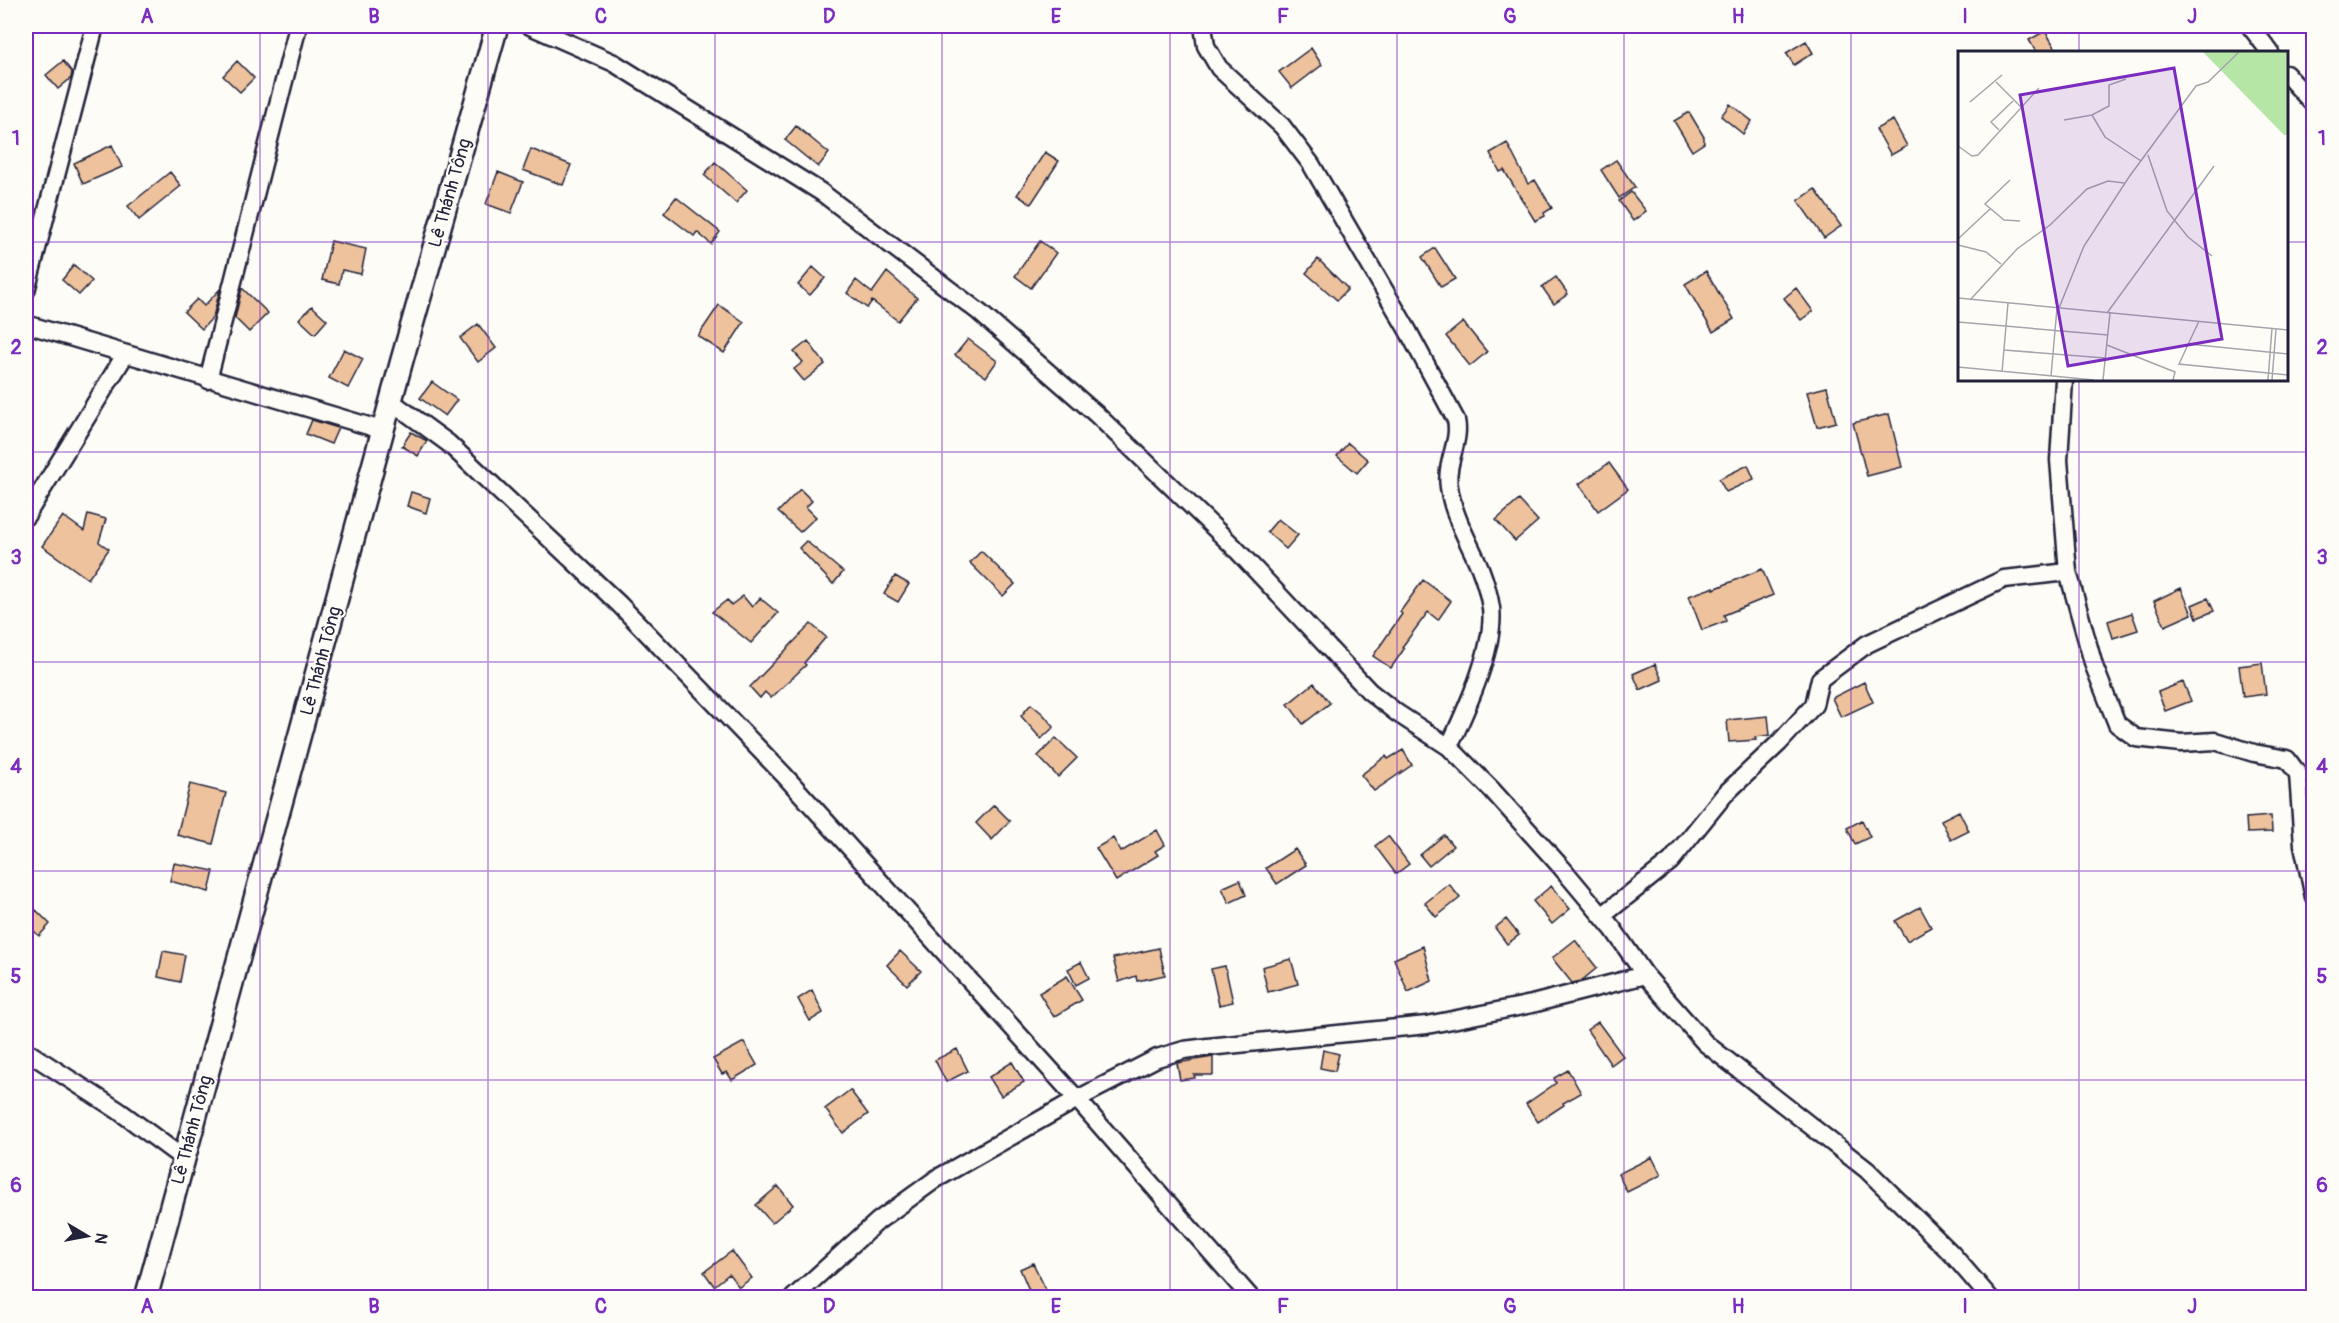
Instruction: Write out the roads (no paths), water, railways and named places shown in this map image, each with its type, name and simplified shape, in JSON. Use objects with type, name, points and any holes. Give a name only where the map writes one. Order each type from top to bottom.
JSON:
[{"type":"street","points":[[26,291],[95,26]]},
{"type":"street","points":[[208,380],[298,26]]},
{"type":"street","name":"Lê Thánh Tông","points":[[146,1298],[497,26]]},
{"type":"street","points":[[530,26],[614,63],[821,192],[979,312],[1096,414],[1173,487],[1233,546],[1369,691],[1397,714],[1449,747],[1562,867],[1646,975],[1705,1043],[1867,1170],[1952,1254],[1990,1298]]},
{"type":"street","points":[[1203,26],[1206,46],[1219,68],[1270,114],[1311,164],[1456,420],[1458,433],[1449,462],[1448,486],[1452,504],[1487,589],[1491,610],[1489,638],[1474,693],[1449,747]]},
{"type":"street","points":[[2250,26],[2269,51]]},
{"type":"street","points":[[2288,76],[2313,105]]},
{"type":"street","points":[[26,324],[385,431]]},
{"type":"street","points":[[26,516],[125,355]]},
{"type":"street","points":[[2064,381],[2059,460],[2068,572],[2094,666],[2117,724],[2136,738],[2181,743],[2215,741],[2254,753],[2287,759],[2298,774],[2303,845],[2313,897]]},
{"type":"street","points":[[392,402],[448,443],[619,604],[799,792],[1077,1099],[1251,1298]]},
{"type":"street","points":[[1602,916],[1671,861],[1725,794],[1779,743],[1814,705],[1820,679],[1867,644],[2004,579],[2068,572]]},
{"type":"street","points":[[793,1298],[908,1197],[1077,1099],[1157,1058],[1178,1052],[1330,1033],[1427,1025],[1532,1004],[1646,975]]},
{"type":"street","points":[[26,1051],[119,1111],[183,1159]]}]
